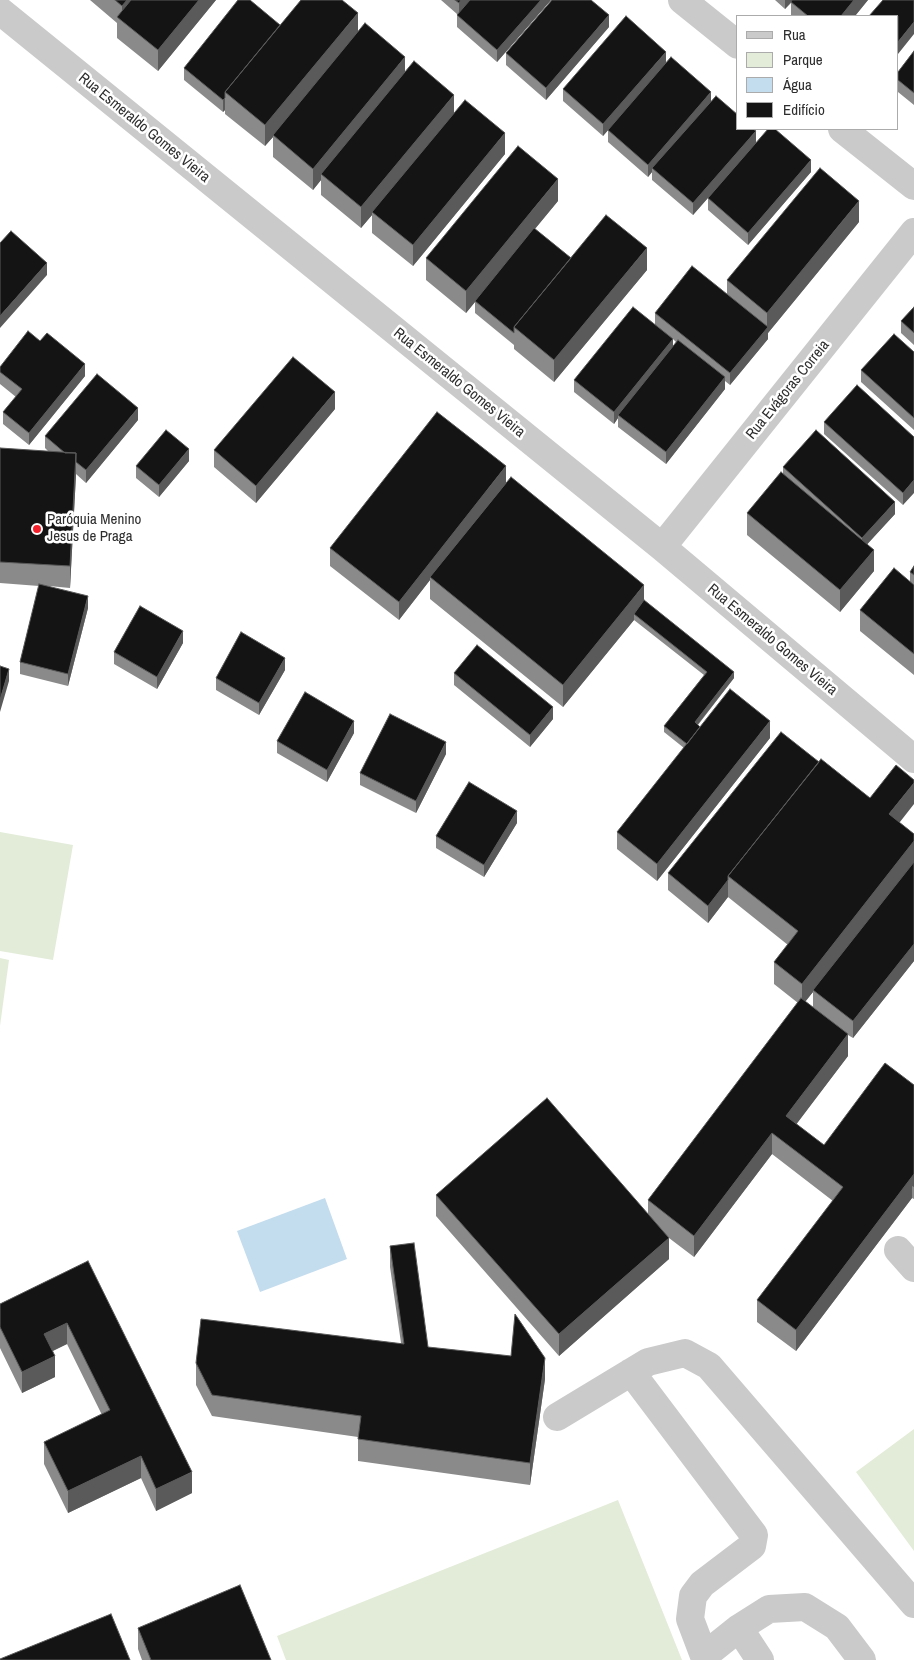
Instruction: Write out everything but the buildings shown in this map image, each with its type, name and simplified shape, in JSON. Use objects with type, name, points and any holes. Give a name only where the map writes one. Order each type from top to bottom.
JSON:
[{"type":"street","points":[[682,0],[736,43]]},
{"type":"street","name":"Rua Esmeraldo Gomes Vieira","points":[[0,11],[662,548],[914,759]]},
{"type":"street","points":[[843,130],[914,186]]},
{"type":"street","name":"Rua Evágoras Correia","points":[[662,548],[914,232]]},
{"type":"street","points":[[557,1417],[648,1362],[685,1354],[709,1366],[914,1604]]},
{"type":"street","points":[[631,1372],[754,1535],[752,1546],[702,1584],[693,1596],[690,1619],[705,1658],[739,1628],[769,1609],[805,1607],[837,1627],[862,1660]]},
{"type":"street","points":[[739,1628],[760,1660]]},
{"type":"green space","points":[[0,832],[73,845],[53,960],[0,951]]},
{"type":"green space","points":[[0,958],[9,960],[0,1026]]},
{"type":"green space","points":[[914,1429],[914,1551],[856,1472]]},
{"type":"green space","points":[[618,1500],[682,1660],[286,1660],[277,1636]]},
{"type":"water","points":[[325,1198],[347,1259],[260,1292],[237,1231]]},
{"type":"place","name":"Paróquia Menino Jesus de Praga","points":[[37,529]]}]
